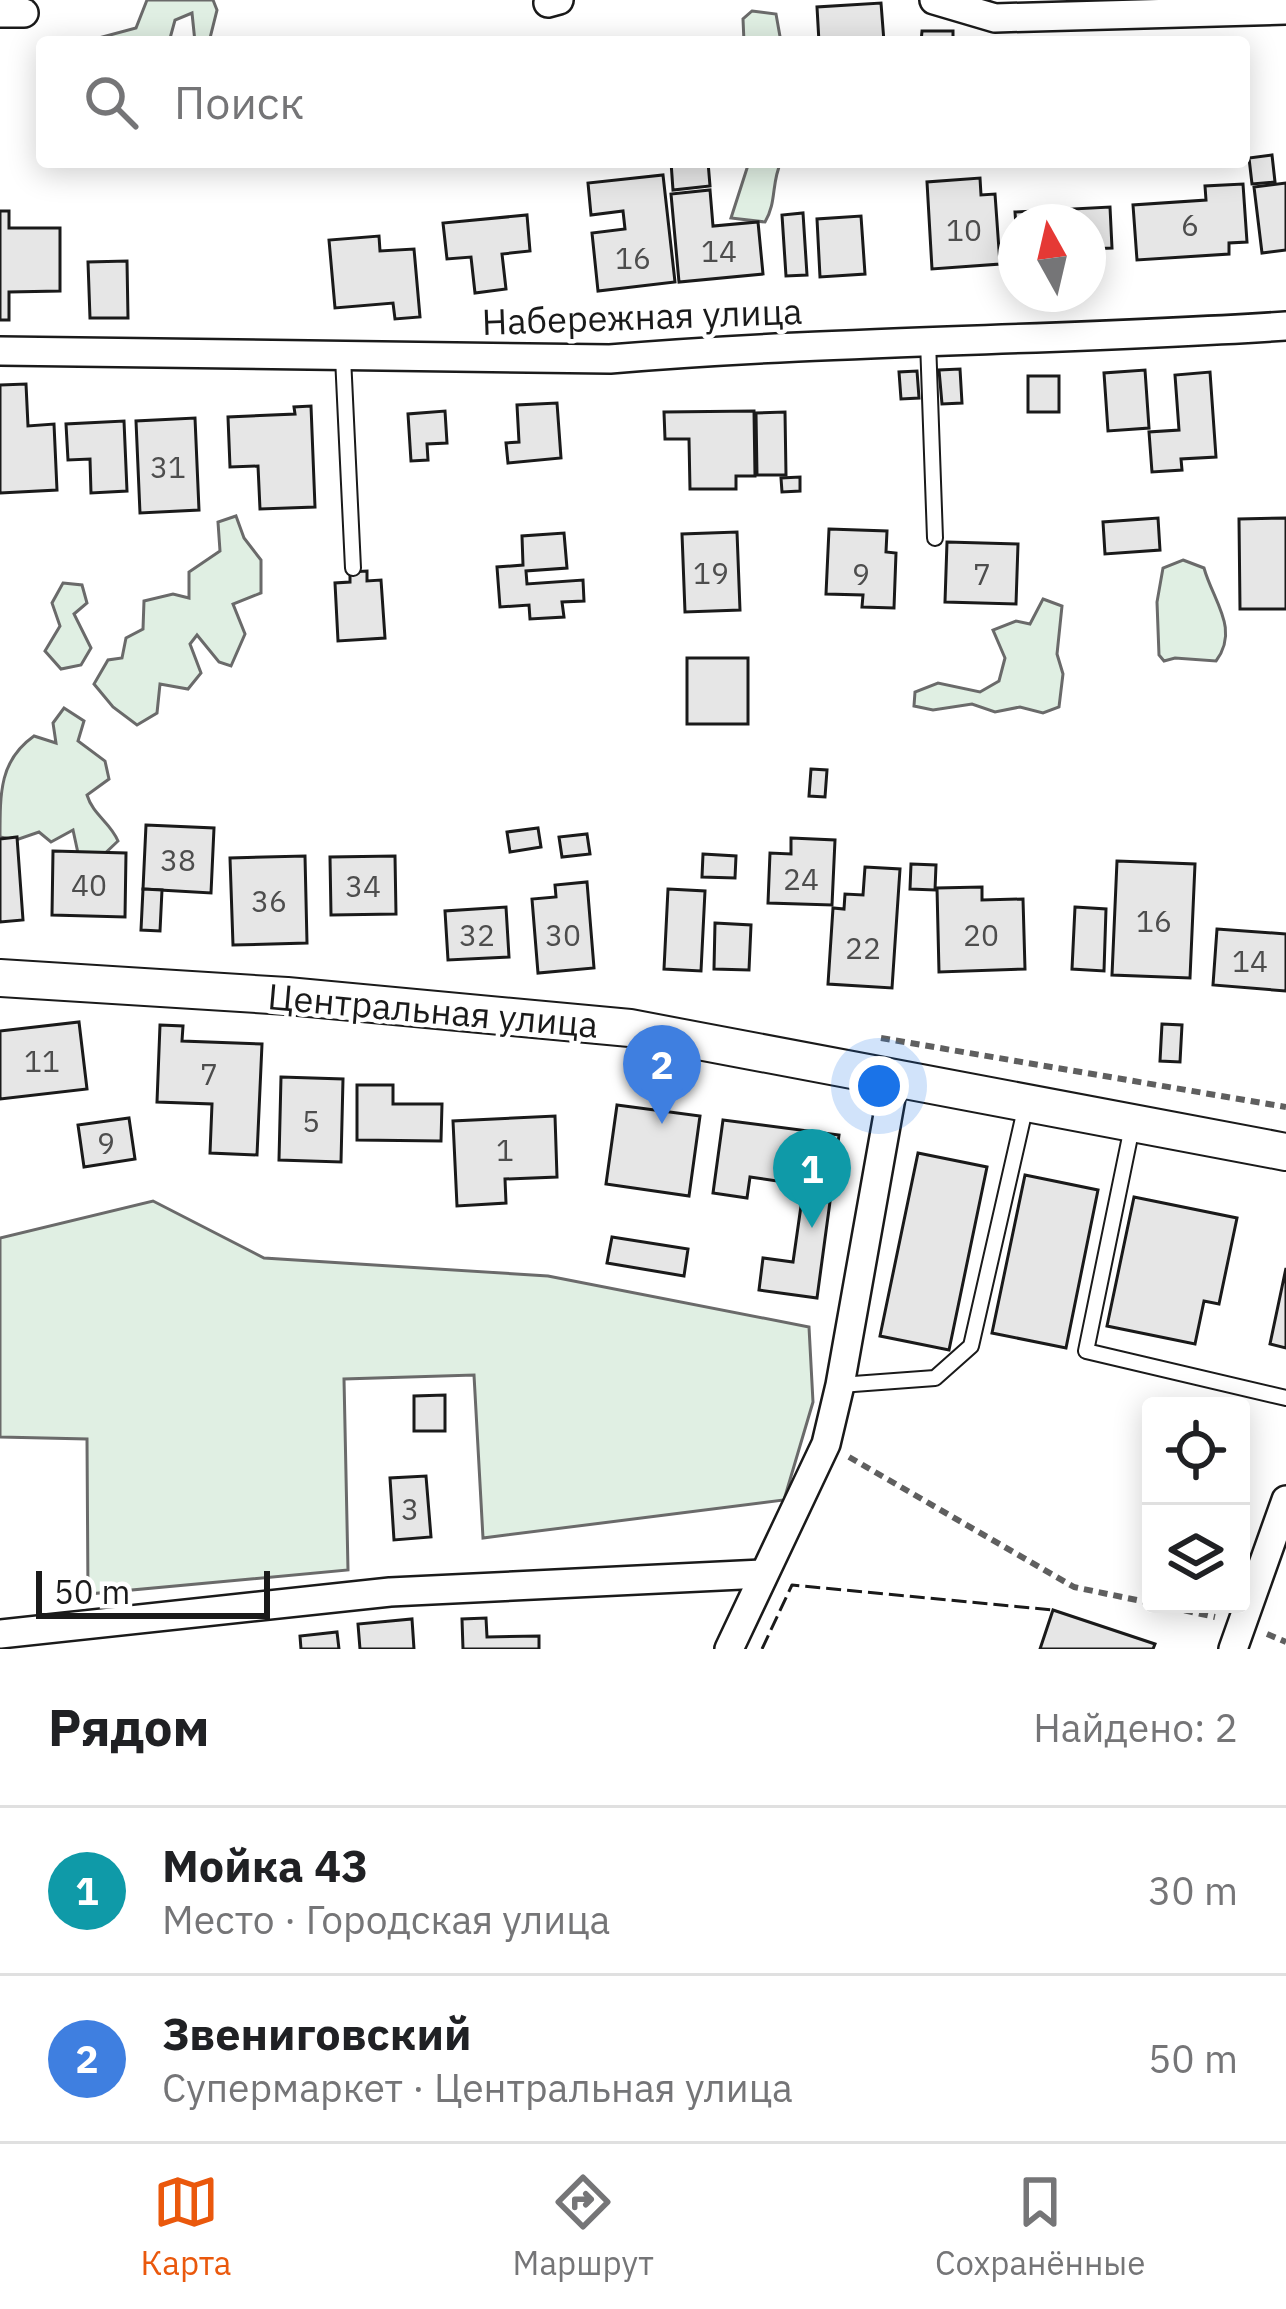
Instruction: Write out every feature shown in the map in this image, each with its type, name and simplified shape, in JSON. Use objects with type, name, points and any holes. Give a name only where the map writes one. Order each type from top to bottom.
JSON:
[{"type":"street","points":[[934,0],[995,18],[1286,10]]},
{"type":"street","name":"Набережная улица","points":[[0,351],[610,359],[1286,326]]},
{"type":"street","name":"Центральная улица","points":[[0,978],[287,996],[630,1028],[1286,1152]]},
{"type":"street","points":[[729,1649],[826,1444],[895,1076]]},
{"type":"street","points":[[1233,1649],[1286,1500]]},
{"type":"street","points":[[0,1634],[390,1592],[762,1574]]},
{"type":"lane","points":[[928,341],[935,538]]},
{"type":"lane","points":[[343,357],[352,568]]},
{"type":"lane","points":[[840,1385],[935,1378],[971,1346],[1026,1101]]},
{"type":"lane","points":[[1133,1122],[1086,1351],[1286,1398]]},
{"type":"path","points":[[826,1444],[1074,1587],[1142,1601]]},
{"type":"green space","points":[[147,0],[213,0],[217,10],[210,36],[194,36],[192,13],[175,20],[171,36],[106,36],[136,28]]},
{"type":"green space","points":[[752,11],[776,14],[780,36],[744,36],[743,19]]},
{"type":"green space","points":[[747,168],[779,168],[765,222],[731,218]]},
{"type":"green space","points":[[236,516],[244,538],[261,560],[261,593],[233,604],[245,634],[231,666],[219,662],[197,635],[190,644],[201,673],[188,689],[160,684],[157,713],[137,725],[94,684],[108,660],[122,658],[126,638],[143,629],[144,601],[173,594],[189,598],[189,572],[220,551],[218,522]]},
{"type":"green space","points":[[1183,560],[1204,568],[1222,615],[1226,638],[1216,661],[1164,661],[1159,655],[1157,602],[1163,568]]},
{"type":"green space","points":[[63,583],[82,585],[87,603],[74,614],[91,648],[81,665],[61,669],[45,651],[60,626],[52,603]]},
{"type":"green space","points":[[1043,599],[1062,606],[1059,707],[1043,713],[1020,707],[995,712],[972,704],[933,710],[914,706],[915,692],[938,683],[980,692],[999,681],[1005,658],[993,630],[1016,621],[1030,624]]},
{"type":"green space","points":[[64,708],[84,721],[78,741],[105,761],[109,779],[87,795],[118,841],[99,859],[78,853],[73,830],[51,842],[39,832],[16,840],[0,837],[8,766],[34,736],[56,743],[53,723]]},
{"type":"green space","points":[[153,1201],[264,1258],[548,1276],[809,1327],[813,1402],[784,1500],[483,1538],[474,1375],[344,1379],[348,1570],[88,1594],[87,1439],[0,1437],[0,1238]]},
{"type":"building","points":[[881,3],[884,36],[819,36],[817,7]]},
{"type":"building","points":[[922,31],[953,31],[953,36],[922,36]]},
{"type":"building","points":[[1272,155],[1275,182],[1252,184],[1250,158]]},
{"type":"building","points":[[671,168],[708,168],[710,186],[673,190]]},
{"type":"building","points":[[663,175],[675,282],[598,291],[592,233],[625,229],[623,211],[591,215],[588,183]]},
{"type":"building","points":[[980,178],[981,195],[995,194],[998,264],[932,269],[927,182]]},
{"type":"building","points":[[1286,183],[1286,250],[1262,253],[1254,187]]},
{"type":"building","points":[[1243,184],[1247,242],[1229,243],[1229,254],[1137,260],[1133,205],[1206,200],[1205,186]]},
{"type":"building","points":[[710,190],[713,226],[758,222],[763,274],[679,282],[671,194]]},
{"type":"building","points":[[1106,207],[1110,207],[1112,248],[1106,248]]},
{"type":"building","points":[[0,211],[9,211],[9,228],[60,228],[60,291],[9,292],[9,320],[0,320]]},
{"type":"building","points":[[803,213],[807,275],[786,276],[782,215]]},
{"type":"building","points":[[527,215],[530,251],[502,254],[506,289],[475,293],[471,257],[447,259],[443,223]]},
{"type":"building","points":[[861,216],[865,274],[820,277],[817,219]]},
{"type":"building","points":[[379,236],[380,251],[414,249],[420,317],[395,319],[393,303],[335,308],[329,240]]},
{"type":"building","points":[[127,261],[128,318],[90,318],[88,262]]},
{"type":"building","points":[[960,369],[962,403],[942,404],[939,370]]},
{"type":"building","points":[[1145,370],[1149,428],[1108,431],[1104,373]]},
{"type":"building","points":[[917,371],[919,398],[901,399],[899,372]]},
{"type":"building","points":[[1210,372],[1216,457],[1181,459],[1182,470],[1152,472],[1149,432],[1179,430],[1175,375]]},
{"type":"building","points":[[1028,376],[1059,376],[1059,412],[1028,412]]},
{"type":"building","points":[[26,384],[28,426],[54,424],[57,490],[0,493],[0,385]]},
{"type":"building","points":[[557,403],[561,458],[508,463],[506,443],[519,442],[517,405]]},
{"type":"building","points":[[311,406],[315,507],[260,509],[258,466],[230,467],[228,417],[295,414],[294,407]]},
{"type":"building","points":[[445,411],[447,443],[427,444],[428,460],[411,461],[408,414]]},
{"type":"building","points":[[754,411],[755,476],[736,476],[736,489],[690,489],[689,439],[665,439],[664,412]]},
{"type":"building","points":[[785,412],[786,475],[757,475],[756,413]]},
{"type":"building","points":[[195,418],[199,510],[140,513],[136,421]]},
{"type":"building","points":[[124,421],[127,491],[91,493],[90,459],[68,460],[66,424]]},
{"type":"building","points":[[800,477],[800,491],[782,492],[781,478]]},
{"type":"building","points":[[1158,518],[1160,550],[1105,554],[1103,522]]},
{"type":"building","points":[[1286,518],[1286,609],[1240,609],[1239,519]]},
{"type":"building","points":[[829,529],[887,531],[886,552],[896,553],[894,608],[862,607],[863,595],[826,594]]},
{"type":"building","points":[[737,532],[740,610],[685,612],[682,534]]},
{"type":"building","points":[[564,533],[567,568],[526,571],[527,584],[583,580],[584,601],[562,602],[564,617],[530,619],[529,605],[500,607],[497,567],[523,565],[522,536]]},
{"type":"building","points":[[947,542],[1018,544],[1016,604],[945,602]]},
{"type":"building","points":[[367,571],[367,581],[381,580],[385,638],[338,641],[335,583],[350,582],[350,572]]},
{"type":"building","points":[[687,658],[748,658],[748,724],[687,724]]},
{"type":"building","points":[[811,769],[827,770],[825,797],[809,796]]},
{"type":"building","points":[[146,825],[214,828],[211,893],[143,889]]},
{"type":"building","points":[[538,828],[541,847],[510,852],[507,832]]},
{"type":"building","points":[[587,834],[590,854],[562,857],[559,837]]},
{"type":"building","points":[[17,837],[23,920],[0,922],[0,839]]},
{"type":"building","points":[[791,838],[835,840],[832,905],[768,903],[770,853],[791,854]]},
{"type":"building","points":[[53,851],[126,853],[125,917],[52,915]]},
{"type":"building","points":[[703,854],[736,856],[735,878],[702,877]]},
{"type":"building","points":[[305,856],[307,943],[233,945],[230,858]]},
{"type":"building","points":[[395,856],[396,914],[331,915],[330,857]]},
{"type":"building","points":[[1117,861],[1195,864],[1190,978],[1112,975]]},
{"type":"building","points":[[911,864],[936,865],[935,890],[910,889]]},
{"type":"building","points":[[865,867],[900,869],[892,988],[828,984],[833,908],[844,909],[845,894],[863,895]]},
{"type":"building","points":[[587,882],[594,968],[538,973],[532,899],[556,897],[555,885]]},
{"type":"building","points":[[982,887],[982,900],[1023,899],[1025,969],[939,972],[937,888]]},
{"type":"building","points":[[143,889],[162,890],[160,931],[141,930]]},
{"type":"building","points":[[668,889],[705,891],[701,971],[664,969]]},
{"type":"building","points":[[506,907],[509,957],[448,960],[445,911]]},
{"type":"building","points":[[1075,907],[1106,909],[1104,971],[1072,969]]},
{"type":"building","points":[[715,923],[751,925],[749,970],[714,969]]},
{"type":"building","points":[[1217,929],[1286,934],[1286,991],[1213,985]]},
{"type":"building","points":[[79,1022],[87,1089],[0,1099],[0,1031]]},
{"type":"building","points":[[1162,1024],[1182,1025],[1180,1062],[1160,1061]]},
{"type":"building","points":[[160,1025],[183,1026],[182,1041],[262,1044],[257,1155],[210,1153],[212,1104],[157,1102]]},
{"type":"building","points":[[281,1077],[343,1079],[341,1162],[279,1160]]},
{"type":"building","points":[[357,1085],[393,1085],[393,1104],[442,1104],[441,1141],[357,1140]]},
{"type":"building","points":[[617,1105],[700,1116],[689,1196],[606,1184]]},
{"type":"building","points":[[555,1116],[557,1177],[505,1179],[506,1203],[457,1206],[453,1121]]},
{"type":"building","points":[[129,1118],[135,1159],[84,1167],[78,1125]]},
{"type":"building","points":[[723,1120],[839,1135],[817,1298],[759,1290],[763,1258],[793,1262],[804,1185],[750,1177],[747,1198],[713,1193]]},
{"type":"building","points":[[918,1153],[987,1167],[949,1350],[880,1336]]},
{"type":"building","points":[[1025,1175],[1098,1190],[1066,1348],[992,1333]]},
{"type":"building","points":[[1134,1197],[1237,1218],[1219,1304],[1204,1301],[1195,1344],[1107,1326]]},
{"type":"building","points":[[612,1237],[688,1249],[684,1276],[607,1263]]},
{"type":"building","points":[[1286,1268],[1286,1348],[1270,1344]]},
{"type":"building","points":[[445,1395],[445,1431],[414,1431],[414,1396]]},
{"type":"building","points":[[426,1476],[431,1537],[394,1540],[390,1478]]},
{"type":"building","points":[[1053,1610],[1155,1644],[1153,1649],[1040,1649]]},
{"type":"building","points":[[486,1618],[487,1637],[539,1636],[539,1649],[463,1649],[462,1619]]},
{"type":"building","points":[[412,1619],[414,1649],[360,1649],[358,1624]]},
{"type":"building","points":[[337,1632],[339,1649],[301,1649],[300,1636]]},
{"type":"fence","points":[[762,1649],[792,1585],[1053,1610]]},
{"type":"place","name":"Звениговский","points":[[662,1124]]},
{"type":"place","name":"Мойка 43","points":[[812,1228]]}]
